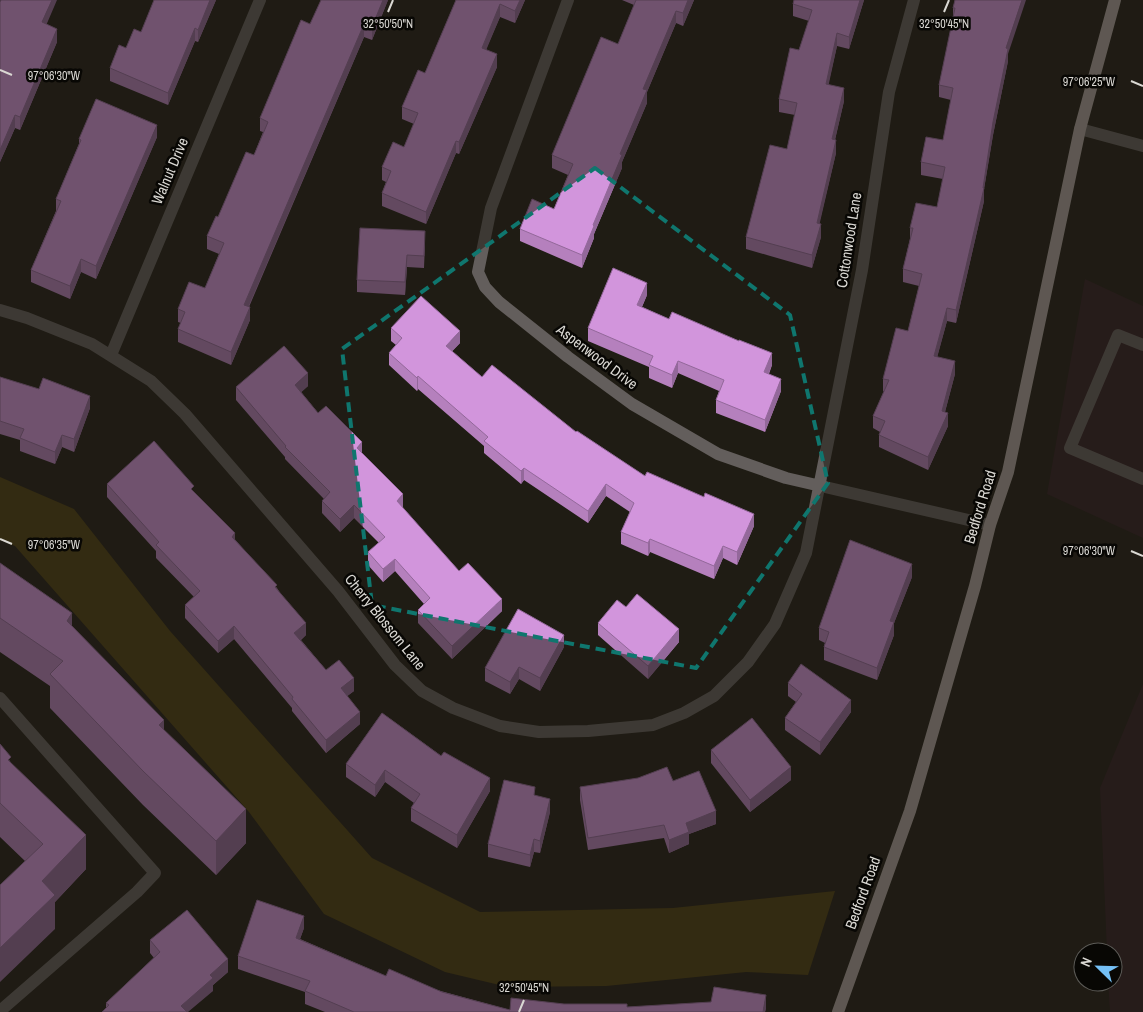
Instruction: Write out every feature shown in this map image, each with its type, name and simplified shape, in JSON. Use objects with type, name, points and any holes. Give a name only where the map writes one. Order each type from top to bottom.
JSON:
[{"type":"main road","name":"Bedford Road","points":[[838,1012],[910,810],[975,586],[990,525],[1008,472],[1080,129],[1115,0]]},
{"type":"street","name":"Walnut Drive","points":[[111,355],[260,0]]},
{"type":"street","name":"Aspenwood Drive","points":[[568,0],[491,208],[478,272],[485,287],[499,302],[568,357],[641,409],[718,454],[786,478],[990,525]]},
{"type":"street","name":"Cottonwood Lane","points":[[819,486],[862,270],[889,92],[914,0]]},
{"type":"street","points":[[1080,129],[1143,146]]},
{"type":"street","name":"Cherry Blossom Lane","points":[[0,310],[27,318],[92,344],[151,381],[185,414],[338,590],[395,665],[422,691],[453,708],[500,726],[539,732],[588,731],[653,725],[684,712],[714,696],[748,662],[776,624],[806,552],[819,486]]},
{"type":"street","points":[[1143,345],[1118,335],[1070,448],[1143,480]]},
{"type":"street","points":[[0,698],[155,873],[137,892],[0,1011]]},
{"type":"highlighted area","points":[[595,168],[790,315],[828,483],[696,668],[372,605],[342,349]]},
{"type":"shaded area","points":[[1085,279],[1143,306],[1143,538],[1047,494]]},
{"type":"shaded area","points":[[0,477],[74,509],[170,631],[372,858],[480,912],[673,908],[835,891],[808,975],[746,972],[606,986],[508,987],[445,972],[324,914],[249,812],[15,546],[0,540]]},
{"type":"shaded area","points":[[1143,684],[1143,1012],[1110,1012],[1109,992],[1123,992],[1123,942],[1107,942],[1100,788]]},
{"type":"building","points":[[1,0],[52,0],[42,22],[57,29],[20,117],[15,115],[0,150],[0,2]]},
{"type":"building","points":[[154,0],[210,0],[198,30],[195,28],[168,93],[110,68],[119,45],[126,48],[134,29],[141,32]]},
{"type":"building","points":[[321,0],[383,0],[372,27],[364,24],[244,305],[250,307],[231,352],[178,329],[185,312],[178,309],[189,282],[205,288],[224,243],[207,236],[216,216],[218,217],[246,152],[254,155],[268,122],[260,118],[301,20],[310,24]]},
{"type":"building","points":[[456,0],[520,0],[515,11],[500,4],[482,48],[497,54],[459,142],[456,141],[426,212],[382,193],[391,171],[382,167],[393,142],[404,147],[418,113],[402,107],[418,70],[425,73]]},
{"type":"building","points":[[636,0],[688,0],[683,13],[676,11],[643,89],[647,90],[620,154],[622,155],[582,255],[520,229],[532,199],[554,209],[573,164],[552,155],[601,37],[618,44]]},
{"type":"building","points":[[794,0],[860,0],[849,37],[837,33],[826,84],[844,88],[832,139],[836,140],[817,223],[821,224],[812,255],[746,237],[770,145],[787,149],[797,103],[779,99],[790,48],[799,50],[812,10],[793,4]]},
{"type":"building","points":[[955,0],[1022,0],[1006,48],[1008,49],[993,122],[984,188],[956,310],[947,308],[934,356],[955,361],[942,411],[948,413],[928,457],[879,435],[885,421],[873,416],[889,380],[883,379],[896,328],[908,331],[922,274],[903,269],[913,228],[910,228],[916,203],[937,207],[945,167],[921,162],[926,137],[943,140],[953,88],[939,85]]},
{"type":"building","points":[[96,99],[157,125],[96,266],[81,259],[70,286],[31,270],[61,201],[56,199]]},
{"type":"building","points":[[360,228],[425,231],[424,256],[407,255],[405,282],[357,280]]},
{"type":"building","points":[[613,268],[647,283],[637,305],[669,319],[672,312],[772,353],[764,372],[781,379],[765,420],[716,400],[724,380],[678,361],[672,375],[649,365],[653,356],[588,328]]},
{"type":"building","points":[[421,296],[460,331],[446,346],[482,377],[492,365],[576,432],[645,476],[647,472],[704,497],[705,493],[754,514],[737,552],[723,546],[714,566],[650,539],[648,543],[621,532],[634,503],[606,484],[588,511],[524,468],[521,471],[484,441],[488,437],[389,353],[402,338],[391,328]]},
{"type":"building","points":[[284,346],[308,373],[295,385],[318,413],[326,406],[362,442],[357,448],[403,494],[397,501],[459,571],[468,563],[502,599],[452,646],[418,610],[430,598],[395,559],[383,569],[368,552],[385,537],[354,505],[340,519],[322,501],[330,492],[285,447],[236,387]]},
{"type":"building","points":[[0,377],[39,389],[43,378],[90,396],[74,439],[62,435],[55,452],[20,438],[24,429],[0,421]]},
{"type":"building","points":[[154,441],[194,486],[191,489],[235,533],[232,537],[277,585],[275,587],[306,623],[294,633],[326,670],[339,660],[354,678],[341,688],[360,712],[326,740],[234,626],[218,641],[185,605],[200,591],[156,545],[159,542],[107,484]]},
{"type":"building","points":[[850,540],[912,564],[890,621],[894,622],[877,668],[824,647],[829,632],[819,628]]},
{"type":"building","points":[[0,563],[72,613],[67,621],[164,720],[159,725],[246,809],[216,841],[143,771],[50,674],[63,661],[0,618]]},
{"type":"building","points":[[637,594],[679,629],[648,666],[598,623],[617,600],[626,607]]},
{"type":"building","points":[[518,609],[564,635],[540,678],[519,667],[510,682],[485,668]]},
{"type":"building","points":[[801,664],[851,700],[820,742],[785,718],[802,694],[788,683]]},
{"type":"building","points":[[382,713],[441,756],[444,752],[490,778],[457,835],[411,808],[420,794],[385,770],[375,785],[346,764]]},
{"type":"building","points":[[752,718],[791,767],[750,800],[711,750]]},
{"type":"building","points":[[0,744],[11,757],[8,760],[86,835],[42,881],[55,895],[0,948],[0,885],[43,844],[0,803]]},
{"type":"building","points":[[667,767],[673,781],[699,771],[716,811],[686,823],[689,832],[669,840],[664,825],[588,838],[580,787],[638,778]]},
{"type":"building","points":[[504,780],[535,787],[534,795],[550,799],[540,841],[534,839],[530,855],[488,844]]},
{"type":"building","points":[[257,900],[304,916],[296,938],[386,976],[389,969],[442,992],[510,1010],[511,998],[564,1004],[627,1004],[627,1007],[711,1002],[714,987],[766,995],[763,1012],[354,1012],[305,991],[310,981],[238,956]]},
{"type":"building","points":[[187,910],[228,959],[210,975],[213,978],[181,1006],[187,1012],[102,1012],[109,1005],[106,1003],[160,952],[150,940]]}]
